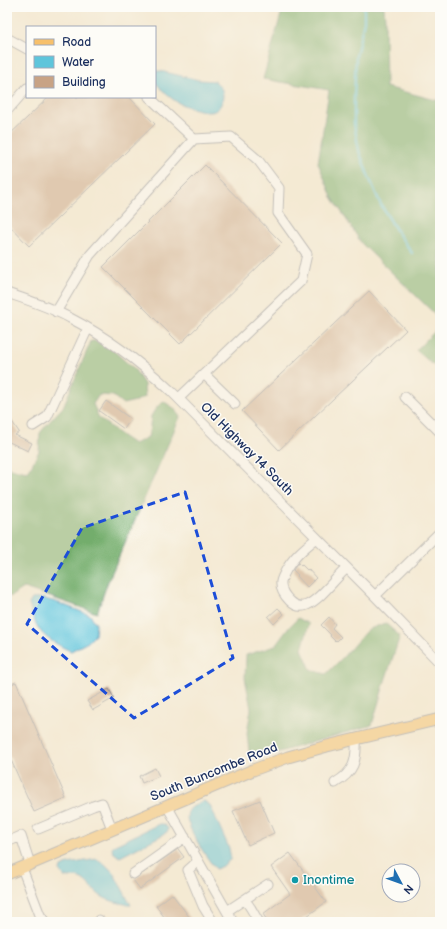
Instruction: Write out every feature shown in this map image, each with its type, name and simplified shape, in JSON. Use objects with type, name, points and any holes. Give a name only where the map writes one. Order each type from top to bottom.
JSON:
[{"type":"main road","name":"South Buncombe Road","points":[[7,874],[253,770],[288,757],[440,719]]},
{"type":"street","points":[[7,38],[26,48]]},
{"type":"street","points":[[7,111],[26,89]]},
{"type":"street","points":[[150,98],[194,139]]},
{"type":"street","points":[[56,312],[90,255],[194,139],[231,137],[258,160],[279,188],[278,213],[307,254],[301,281],[179,398]]},
{"type":"street","name":"Old Highway 14 South","points":[[7,293],[29,300],[88,328],[137,361],[154,375],[179,398],[440,663]]},
{"type":"street","points":[[33,426],[47,417],[88,328]]},
{"type":"street","points":[[204,374],[235,404]]},
{"type":"street","points":[[405,397],[440,432]]},
{"type":"street","points":[[375,596],[440,532]]},
{"type":"street","points":[[317,538],[291,562],[281,582],[282,589],[294,605],[298,607],[307,605],[319,597],[347,568]]},
{"type":"street","points":[[335,783],[350,771],[355,761],[357,750],[356,740]]},
{"type":"street","points":[[38,829],[102,803],[112,829]]},
{"type":"street","points":[[167,806],[233,922]]},
{"type":"street","points":[[7,842],[21,836],[26,866],[40,915],[46,922]]},
{"type":"street","points":[[133,874],[185,836]]},
{"type":"street","points":[[198,861],[188,870],[203,906],[213,922]]},
{"type":"street","points":[[227,911],[268,884]]},
{"type":"street","points":[[244,900],[247,902],[259,922]]},
{"type":"highlighted area","points":[[185,492],[233,658],[134,718],[27,624],[82,528]]},
{"type":"green space","points":[[283,7],[384,7],[386,87],[440,101],[440,319],[362,244],[332,197],[318,163],[329,90],[263,79]]},
{"type":"green space","points":[[440,326],[440,371],[416,350]]},
{"type":"green space","points":[[91,341],[96,341],[114,351],[135,370],[144,384],[145,397],[136,401],[123,404],[113,396],[99,395],[93,404],[99,418],[134,444],[148,437],[151,416],[163,401],[174,408],[180,417],[107,584],[97,613],[24,588],[10,597],[7,594],[7,465],[10,469],[28,472],[39,451],[40,433],[63,407]]},
{"type":"green space","points":[[298,618],[309,624],[302,649],[311,670],[326,674],[367,630],[385,623],[400,636],[372,725],[276,753],[249,752],[247,733],[251,709],[245,678],[246,655],[275,646]]},
{"type":"water","points":[[156,71],[199,80],[215,81],[221,88],[223,99],[220,107],[210,112],[181,104],[156,83]]},
{"type":"water","points":[[41,598],[90,615],[96,624],[95,635],[88,642],[71,651],[51,641],[37,626],[29,604],[32,599]]},
{"type":"water","points":[[204,801],[210,805],[229,848],[231,859],[216,869],[198,844],[190,828],[187,817],[188,810]]},
{"type":"water","points":[[159,824],[164,824],[168,828],[168,831],[120,857],[114,853],[112,849],[113,846]]},
{"type":"water","points":[[97,859],[113,872],[131,905],[104,898],[82,879],[65,877],[60,871],[61,867],[68,864]]},
{"type":"building","points":[[48,98],[130,98],[155,124],[29,246],[7,223],[7,137]]},
{"type":"building","points":[[205,165],[282,243],[180,344],[103,267]]},
{"type":"building","points":[[369,291],[406,330],[279,450],[242,411]]},
{"type":"building","points":[[106,401],[131,419],[124,429],[99,411]]},
{"type":"building","points":[[11,420],[19,432],[15,435],[32,443],[28,451],[7,441],[7,423]]},
{"type":"building","points":[[298,563],[307,570],[308,569],[316,578],[307,587],[293,570]]},
{"type":"building","points":[[278,608],[284,614],[274,624],[268,617]]},
{"type":"building","points":[[329,617],[335,624],[332,628],[341,637],[337,641],[330,636],[331,635],[321,625]]},
{"type":"building","points":[[16,682],[66,798],[34,812],[7,751],[7,686]]},
{"type":"building","points":[[109,689],[114,698],[93,710],[87,701]]},
{"type":"building","points":[[155,768],[159,776],[142,783],[139,776]]},
{"type":"building","points":[[260,800],[274,833],[248,845],[233,811]]},
{"type":"building","points":[[178,849],[184,857],[140,889],[133,880]]},
{"type":"building","name":"Inontime","points":[[290,853],[326,902],[299,922],[268,922],[263,914],[290,894],[271,867]]},
{"type":"building","points":[[172,894],[193,922],[168,922],[156,906]]},
{"type":"waterway","points":[[364,7],[364,21],[356,56],[354,99],[354,124],[359,151],[381,205],[412,253]]},
{"type":"place","name":"Inontime","points":[[295,880]]}]
